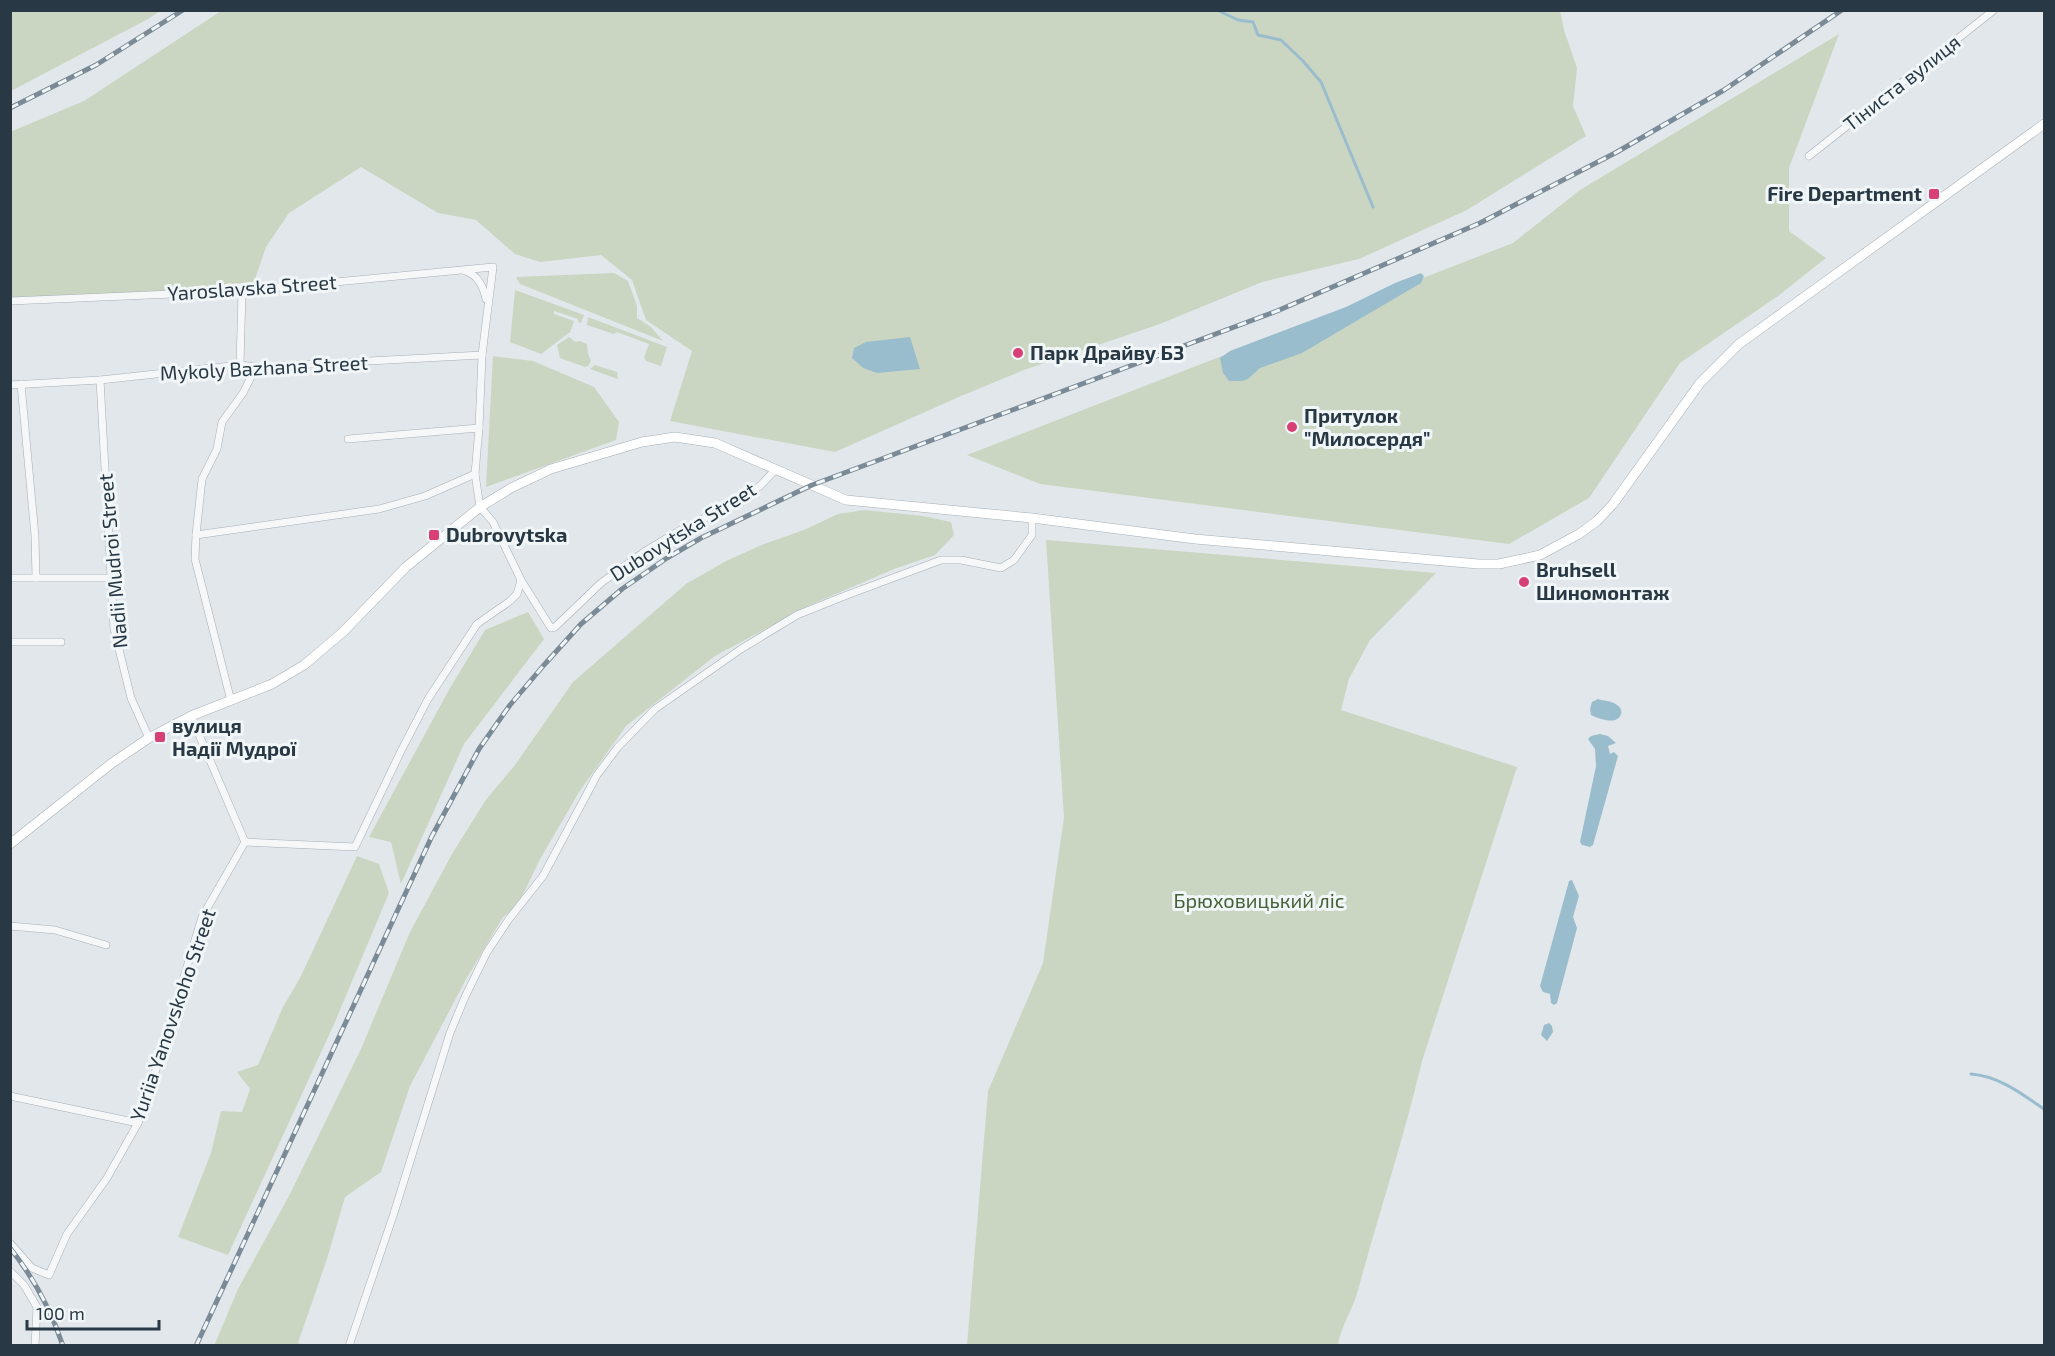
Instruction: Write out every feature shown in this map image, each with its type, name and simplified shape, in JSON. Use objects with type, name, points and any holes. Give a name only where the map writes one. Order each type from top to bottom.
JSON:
[{"type":"main road","points":[[10,844],[112,762],[149,738],[191,716],[272,684],[304,665],[343,632],[406,567],[480,507],[511,488],[551,469],[622,447],[661,438],[693,438],[716,443],[846,500],[1032,518],[1195,539],[1454,562],[1499,564],[1525,560],[1560,546],[1597,521],[1613,504],[1700,383],[1739,344],[2043,128]]},
{"type":"street","name":"Тіниста вулиця","points":[[1809,156],[1994,10]]},
{"type":"street","name":"Yaroslavska Street","points":[[10,301],[242,291],[493,267],[488,304]]},
{"type":"street","points":[[460,270],[471,273],[480,281],[488,304],[482,356],[475,474],[480,507]]},
{"type":"street","points":[[240,365],[242,291]]},
{"type":"street","name":"Mykoly Bazhana Street","points":[[10,385],[100,380],[240,365],[256,368],[482,356]]},
{"type":"street","points":[[231,701],[195,559],[196,535],[202,479],[217,449],[222,422],[243,393],[256,368]]},
{"type":"street","name":"Nadii Mudroi Street","points":[[100,380],[110,578],[116,640],[131,698],[149,738]]},
{"type":"street","points":[[21,384],[36,578]]},
{"type":"street","points":[[348,439],[479,428]]},
{"type":"street","name":"Dubovytska Street","points":[[480,507],[493,522],[521,580],[551,628],[555,627],[601,583],[644,552],[746,495],[760,486],[776,469]]},
{"type":"street","points":[[196,535],[379,509],[425,496],[475,474]]},
{"type":"street","points":[[349,1346],[394,1213],[450,1032],[465,997],[487,952],[509,919],[543,876],[597,775],[618,747],[656,709],[741,650],[797,615],[941,560],[961,560],[1001,568],[1014,560],[1032,535],[1032,518]]},
{"type":"street","points":[[10,578],[110,578]]},
{"type":"street","points":[[191,716],[245,842],[355,847],[428,699],[477,624],[510,602],[517,594],[521,580]]},
{"type":"street","points":[[10,642],[61,642]]},
{"type":"street","name":"Yuriia Yanovskoho Street","points":[[10,1243],[32,1268],[49,1275],[67,1234],[107,1178],[138,1123],[149,1093],[202,917],[245,842]]},
{"type":"street","points":[[10,926],[55,930],[106,945]]},
{"type":"street","points":[[10,1096],[138,1123]]},
{"type":"street","points":[[10,1271],[24,1285],[38,1307],[35,1346]]},
{"type":"green space","points":[[11,10],[160,10],[160,11],[11,91]]},
{"type":"green space","points":[[1560,10],[1577,68],[1573,106],[1586,136],[1467,210],[1359,259],[1262,282],[1160,324],[1024,370],[835,452],[670,421],[692,351],[646,320],[632,280],[601,255],[540,262],[515,254],[476,220],[438,213],[361,167],[289,213],[266,247],[254,282],[141,293],[11,299],[10,132],[84,101],[221,11]]},
{"type":"green space","points":[[1839,34],[1789,168],[1789,231],[1826,258],[1778,296],[1680,363],[1589,498],[1509,544],[1040,484],[967,455],[1513,243],[1580,190]]},
{"type":"green space","points":[[614,273],[628,281],[637,306],[637,318],[651,327],[663,341],[520,284],[516,277]]},
{"type":"green space","points":[[515,290],[584,315],[581,323],[578,319],[554,311],[554,314],[574,321],[570,332],[541,354],[510,342]]},
{"type":"green space","points":[[588,317],[667,347],[661,366],[646,361],[644,357],[649,344],[617,332],[614,334],[587,325]]},
{"type":"green space","points":[[569,337],[575,342],[580,341],[587,344],[591,361],[588,366],[560,358],[557,345]]},
{"type":"green space","points":[[493,356],[533,361],[594,387],[619,422],[616,440],[486,487]]},
{"type":"green space","points":[[595,365],[617,372],[618,379],[590,369]]},
{"type":"green space","points":[[864,510],[923,516],[951,522],[954,535],[935,555],[894,569],[808,606],[715,656],[626,726],[579,792],[539,861],[518,905],[503,917],[465,981],[410,1086],[381,1172],[345,1197],[327,1259],[298,1343],[303,1345],[214,1346],[238,1289],[289,1196],[361,1049],[410,932],[452,854],[485,801],[515,765],[573,682],[686,584],[726,561],[764,544],[804,530],[838,514]]},
{"type":"green space","name":"Брюховицький ліс","points":[[1046,540],[1436,573],[1370,640],[1349,679],[1341,710],[1517,767],[1422,1061],[1358,1290],[1338,1345],[967,1345],[988,1091],[1043,963],[1064,817]]},
{"type":"green space","points":[[528,612],[544,639],[464,744],[401,884],[391,842],[369,837],[450,688],[485,630]]},
{"type":"green space","points":[[357,856],[379,864],[389,893],[335,1022],[228,1255],[178,1237],[211,1153],[221,1111],[242,1112],[250,1089],[237,1072],[258,1065],[283,1007],[300,978]]},
{"type":"water","points":[[1421,273],[1424,276],[1421,283],[1302,353],[1260,368],[1248,379],[1242,381],[1229,381],[1223,373],[1220,358],[1230,351],[1346,307]]},
{"type":"water","points":[[910,337],[920,369],[877,373],[863,368],[852,358],[854,348],[866,342]]},
{"type":"water","points":[[1598,699],[1619,707],[1621,713],[1619,717],[1610,720],[1591,715],[1592,702]]},
{"type":"water","points":[[1600,734],[1608,736],[1616,743],[1608,746],[1610,754],[1614,752],[1618,756],[1593,845],[1590,847],[1580,842],[1596,766],[1595,749],[1588,739]]},
{"type":"water","points":[[1572,880],[1579,896],[1573,917],[1577,928],[1557,1003],[1554,1005],[1551,1003],[1550,994],[1543,992],[1540,986],[1569,881]]},
{"type":"water","points":[[1549,1023],[1553,1032],[1547,1041],[1541,1035],[1544,1025]]},
{"type":"waterway","points":[[1217,10],[1238,20],[1253,22],[1258,35],[1281,40],[1321,82],[1373,207]]},
{"type":"waterway","points":[[1971,1074],[2001,1082],[2044,1109]]},
{"type":"railway","points":[[10,108],[96,65],[183,10]]},
{"type":"railway","points":[[196,1346],[432,836],[479,749],[510,705],[544,665],[581,624],[622,589],[701,538],[812,485],[1277,311],[1480,223],[1617,152],[1724,90],[1842,10]]},
{"type":"railway","points":[[10,1248],[41,1295],[63,1346]]},
{"type":"place","name":"Fire Department","points":[[1934,194]]},
{"type":"place","name":"Парк Драйву Б3","points":[[1018,353]]},
{"type":"place","name":"Притулок \"Милосердя\"","points":[[1292,427]]},
{"type":"place","name":"Dubrovytska","points":[[434,535]]},
{"type":"place","name":"Bruhsell Шиномонтаж","points":[[1524,582]]},
{"type":"place","name":"вулиця Надії Мудрої","points":[[160,737]]}]
